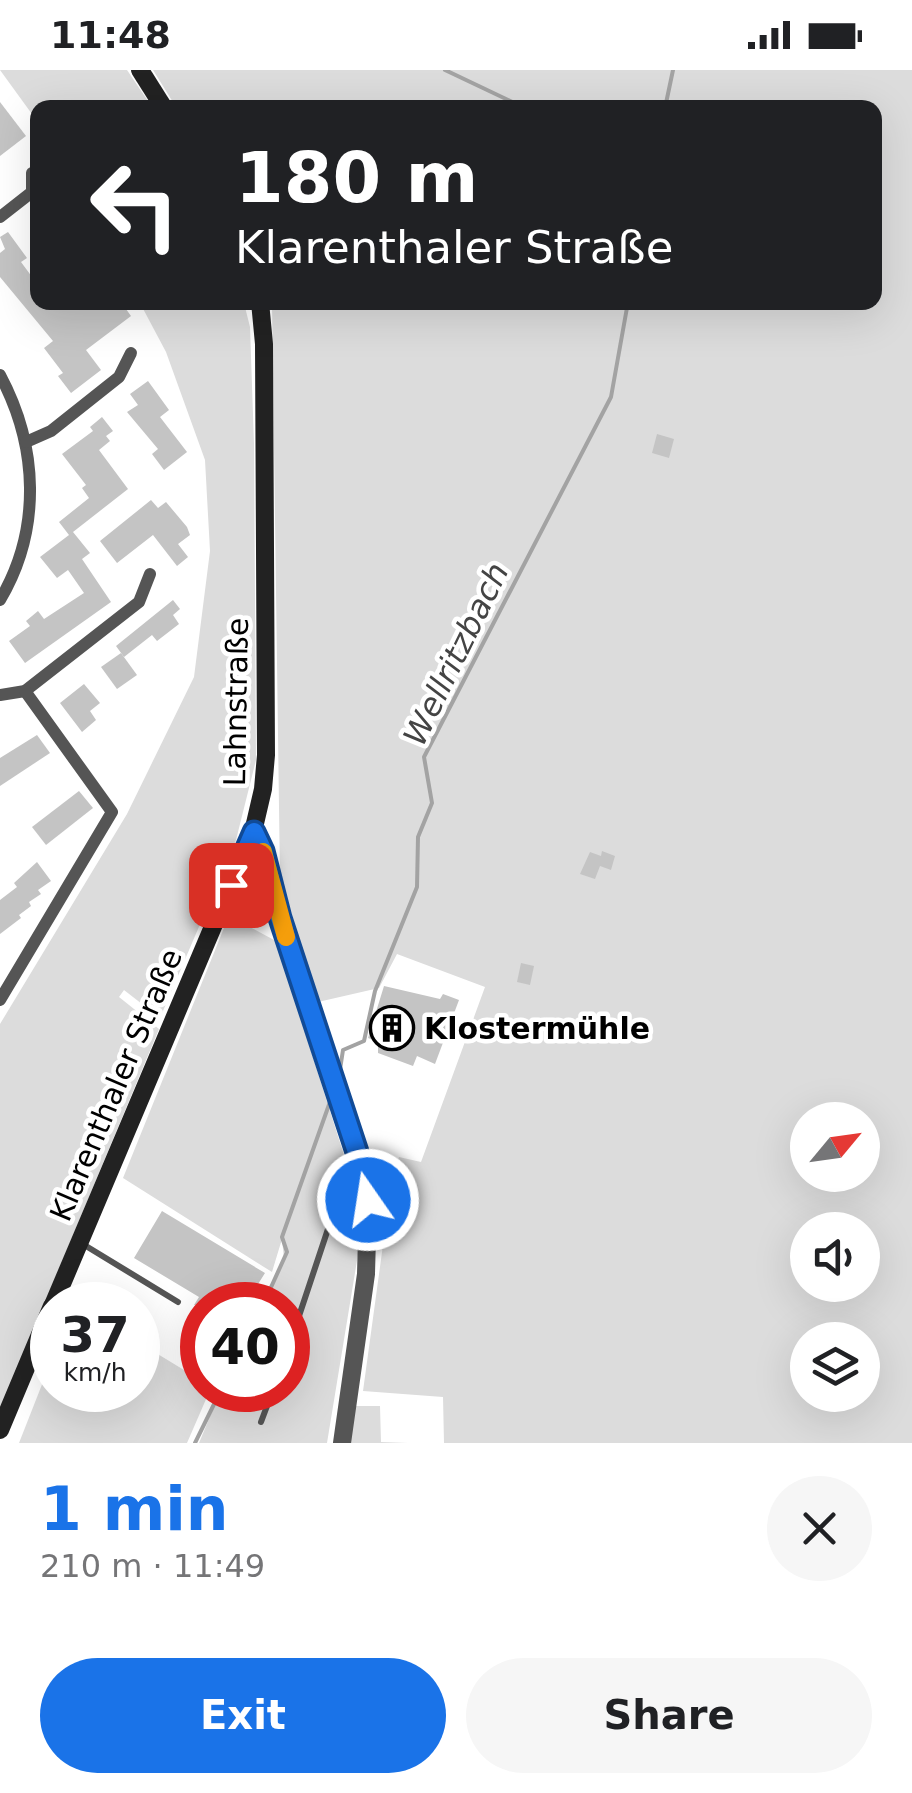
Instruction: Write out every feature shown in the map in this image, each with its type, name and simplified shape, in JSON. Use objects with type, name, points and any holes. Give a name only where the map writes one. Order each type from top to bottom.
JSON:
[{"type":"main road","points":[[140,70],[159,100]]},
{"type":"main road","name":"Lahnstraße","points":[[254,832],[266,755],[261,310]]},
{"type":"main road","name":"Klarenthaler Straße","points":[[63,1282],[254,832]]},
{"type":"main road","name":"Klarenthaler Straße","points":[[0,1430],[30,1360]]},
{"type":"street","points":[[0,217],[30,194]]},
{"type":"street","points":[[26,442],[51,430],[119,377],[130,353]]},
{"type":"street","points":[[0,374],[26,442],[30,480],[28,519],[20,557],[0,600]]},
{"type":"street","points":[[0,695],[24,690],[140,602],[150,574]]},
{"type":"street","points":[[0,1000],[112,812],[24,690]]},
{"type":"street","name":"Lahnstraße","points":[[254,832],[344,1109],[368,1200],[366,1274],[342,1443]]},
{"type":"lane","points":[[310,1284],[332,1218],[347,1198],[368,1200]]},
{"type":"lane","points":[[80,1242],[178,1302]]},
{"type":"lane","points":[[261,1422],[265,1412]]},
{"type":"shaded area","points":[[0,70],[127,70],[147,100],[30,100],[30,111]]},
{"type":"shaded area","points":[[153,70],[912,70],[912,1443],[444,1443],[443,1397],[363,1391],[386,1223],[384,1202],[399,1157],[421,1162],[485,987],[397,954],[379,988],[318,1002],[280,878],[272,310],[882,310],[882,100],[172,100]]},
{"type":"shaded area","points":[[144,310],[246,310],[250,327],[256,760],[236,840],[160,1018],[124,990],[119,997],[159,1029],[53,1282],[30,1282],[30,1338],[0,1410],[0,1024],[127,814],[194,677],[210,551],[205,460],[166,352]]},
{"type":"shaded area","points":[[248,926],[276,941],[364,1218],[327,1443],[199,1443],[212,1412],[310,1412],[310,1282],[273,1282],[284,1259],[282,1239],[272,1272],[123,1178],[224,928]]},
{"type":"shaded area","points":[[160,1355],[180,1368],[180,1412],[200,1412],[187,1443],[19,1443],[31,1412],[160,1412]]},
{"type":"shaded area","points":[[355,1406],[380,1406],[381,1442],[408,1443],[349,1443]]},
{"type":"building","points":[[0,102],[26,136],[0,156]]},
{"type":"building","points":[[8,232],[27,258],[21,262],[30,274],[30,310],[127,310],[131,316],[86,350],[101,370],[71,393],[58,376],[63,373],[44,348],[53,341],[0,277],[0,253],[5,249],[0,237]]},
{"type":"building","points":[[148,381],[169,410],[160,417],[187,452],[164,470],[152,454],[158,449],[127,412],[138,405],[130,394]]},
{"type":"building","points":[[102,417],[113,431],[106,436],[110,441],[99,450],[128,489],[73,532],[90,553],[82,559],[111,602],[25,663],[9,641],[30,626],[26,621],[38,611],[44,619],[84,593],[68,570],[57,578],[40,557],[69,535],[59,522],[89,498],[82,488],[86,485],[62,454],[93,431],[90,427]]},
{"type":"building","points":[[657,434],[674,439],[669,458],[652,453]]},
{"type":"building","points":[[151,500],[158,508],[166,502],[187,527],[190,535],[178,544],[188,557],[177,566],[153,535],[117,563],[100,541]]},
{"type":"building","points":[[173,600],[180,609],[173,615],[179,624],[157,641],[152,635],[124,657],[116,646]]},
{"type":"building","points":[[121,653],[137,675],[117,689],[101,667]]},
{"type":"building","points":[[84,684],[100,703],[90,711],[96,720],[82,732],[60,703]]},
{"type":"building","points":[[37,735],[50,753],[0,786],[0,758]]},
{"type":"building","points":[[79,791],[93,808],[46,845],[32,827]]},
{"type":"building","points":[[602,851],[615,856],[611,870],[600,866],[595,879],[580,874],[590,852],[601,856]]},
{"type":"building","points":[[37,862],[51,881],[38,890],[41,894],[29,902],[31,906],[19,915],[21,918],[0,934],[0,900],[17,887],[14,883]]},
{"type":"building","points":[[521,963],[534,966],[530,985],[517,982]]},
{"type":"building","name":"Klostermühle","points":[[384,986],[459,1000],[435,1064],[417,1056],[413,1066],[378,1053],[378,1042],[368,1038]]},
{"type":"building","points":[[162,1211],[265,1273],[259,1282],[180,1282],[180,1286],[134,1258]]},
{"type":"waterway","points":[[445,70],[508,100]]},
{"type":"waterway","points":[[667,100],[673,70]]},
{"type":"waterway","name":"Wellritzbach","points":[[339,1076],[343,1050],[364,1041],[375,991],[417,887],[418,837],[432,803],[424,757],[611,397],[627,310]]},
{"type":"waterway","name":"Wellritzbach","points":[[273,1282],[287,1252],[282,1237],[331,1099]]},
{"type":"waterway","name":"Wellritzbach","points":[[195,1443],[210,1412]]},
{"type":"slow traffic","points":[[263,852],[286,937]]},
{"type":"place","name":"Klostermühle","points":[[392,1028]]},
{"type":"route","points":[[231,885],[254,832],[357,1152],[368,1200]]}]
